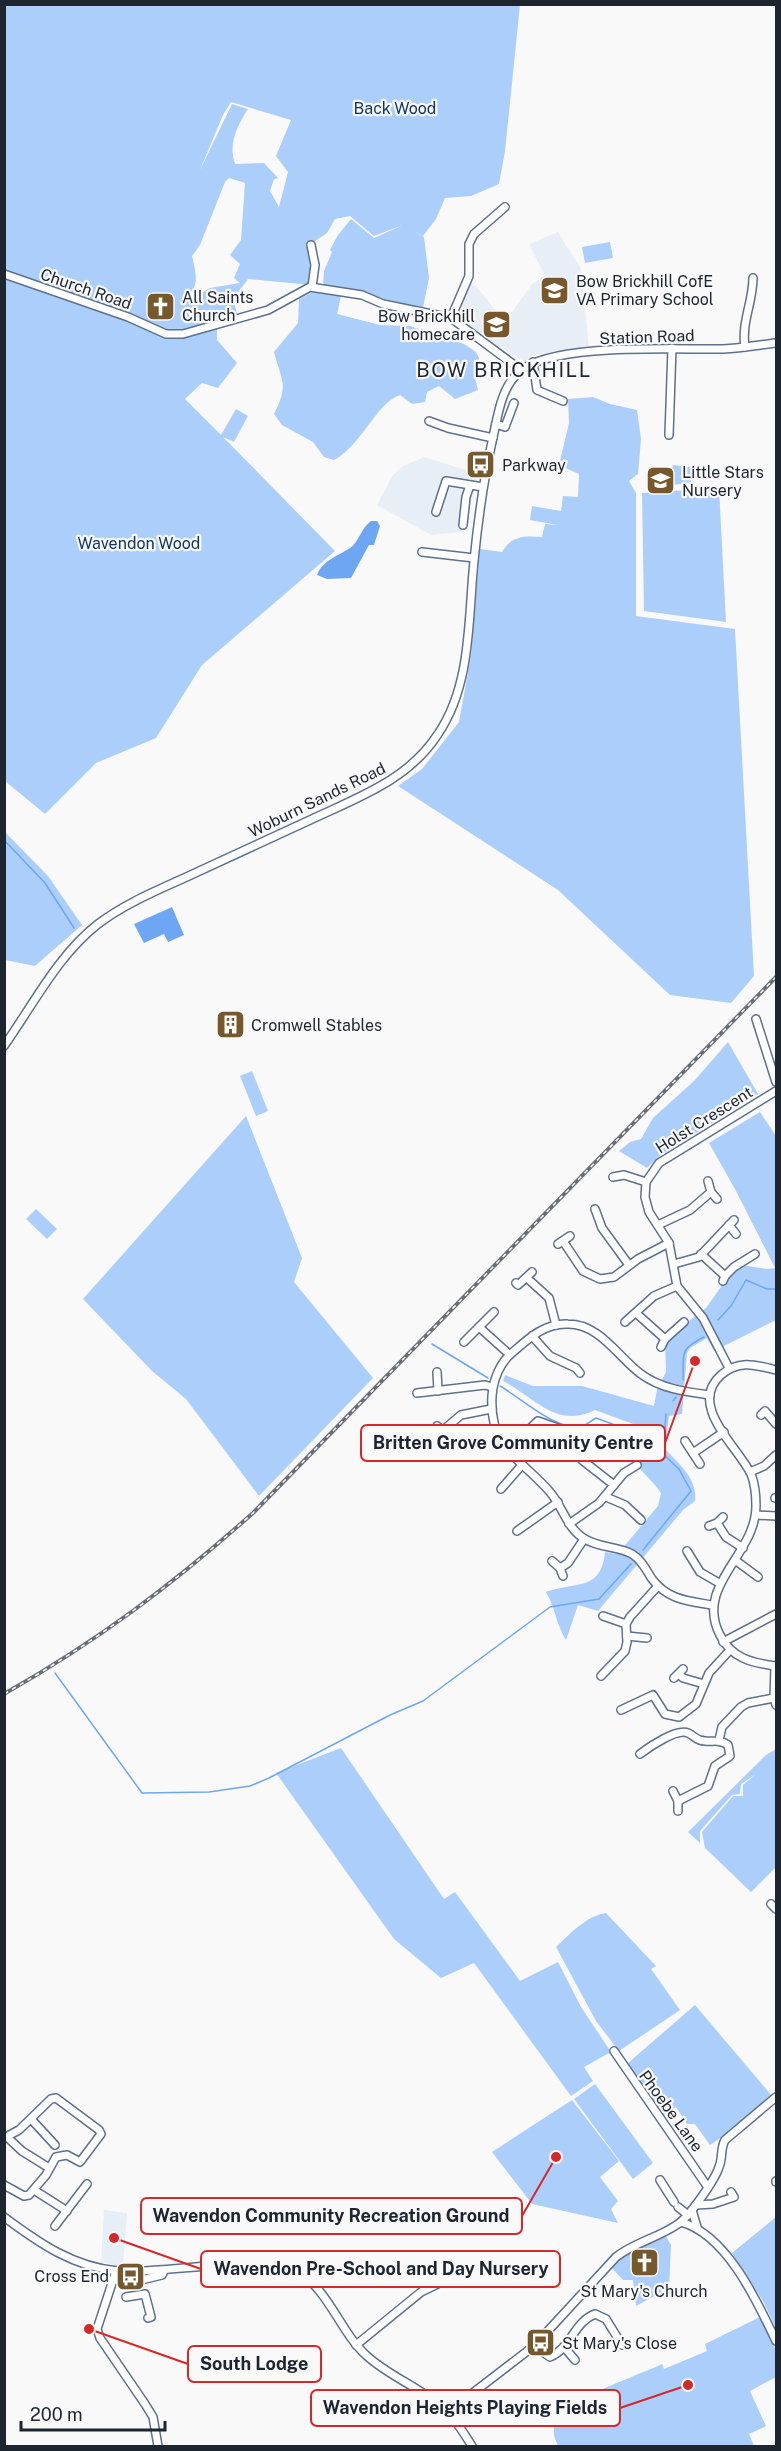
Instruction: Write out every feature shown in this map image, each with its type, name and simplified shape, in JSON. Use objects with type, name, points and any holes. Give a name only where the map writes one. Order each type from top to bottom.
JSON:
[{"type":"street","points":[[451,318],[469,276],[469,244],[474,234],[505,207]]},
{"type":"street","points":[[311,245],[315,265],[312,287],[362,295],[384,304],[451,318],[521,370]]},
{"type":"street","name":"Church Road","points":[[4,274],[128,316],[165,333],[174,334],[204,329],[268,310],[303,288],[312,287]]},
{"type":"street","points":[[745,347],[743,326],[753,292],[753,278]]},
{"type":"street","name":"Station Road","points":[[521,370],[533,362],[551,357],[627,349],[745,347],[777,343]]},
{"type":"street","points":[[669,435],[667,426],[672,348]]},
{"type":"street","points":[[533,362],[537,390],[563,402]]},
{"type":"street","name":"Woburn Sands Road","points":[[4,1046],[76,944],[86,935],[140,898],[372,791],[410,767],[440,732],[458,693],[465,660],[483,487],[496,424],[507,388],[521,370]]},
{"type":"street","points":[[496,424],[505,427],[514,403]]},
{"type":"street","points":[[432,422],[493,438]]},
{"type":"street","points":[[436,512],[446,481],[483,487]]},
{"type":"street","points":[[463,525],[466,497],[470,485]]},
{"type":"street","points":[[422,552],[474,558]]},
{"type":"street","points":[[756,1019],[760,1041],[777,1082]]},
{"type":"street","name":"Holst Crescent","points":[[646,1182],[659,1163],[777,1091]]},
{"type":"street","points":[[613,1177],[624,1175],[646,1182],[647,1204],[669,1243],[677,1286],[703,1318],[729,1368]]},
{"type":"street","points":[[708,1181],[711,1192],[717,1200]]},
{"type":"street","points":[[658,1225],[690,1210],[711,1192]]},
{"type":"street","points":[[595,1209],[600,1229],[629,1265]]},
{"type":"street","points":[[674,1264],[694,1260],[731,1222],[736,1234]]},
{"type":"street","points":[[570,1236],[560,1243],[593,1278],[614,1277],[629,1265],[669,1243]]},
{"type":"street","points":[[701,1254],[724,1279],[734,1267],[751,1259]]},
{"type":"street","points":[[516,1283],[518,1285],[529,1275],[549,1298],[556,1324]]},
{"type":"street","points":[[625,1322],[654,1296],[677,1286]]},
{"type":"street","points":[[464,1342],[494,1312]]},
{"type":"street","points":[[636,1313],[665,1339]]},
{"type":"street","points":[[661,1347],[665,1339],[684,1322]]},
{"type":"street","points":[[710,1395],[671,1389],[641,1374],[596,1332],[575,1324],[556,1324],[532,1336],[509,1354],[492,1387],[491,1409],[496,1433],[507,1450],[558,1502],[569,1524],[584,1539],[633,1555],[658,1586],[680,1599],[712,1605]]},
{"type":"street","points":[[479,1327],[509,1354]]},
{"type":"street","points":[[532,1336],[565,1369],[576,1368],[580,1373]]},
{"type":"street","points":[[719,1740],[722,1727],[732,1720],[741,1707],[748,1703],[775,1702],[776,1666],[742,1659],[723,1642],[714,1624],[712,1605],[719,1583],[752,1532],[756,1515],[750,1472],[712,1410],[710,1395],[716,1379],[729,1368],[742,1363],[776,1370],[777,1362]]},
{"type":"street","points":[[437,1372],[438,1391]]},
{"type":"street","points":[[417,1394],[485,1385],[492,1387]]},
{"type":"street","points":[[452,1439],[440,1429],[460,1415],[491,1409]]},
{"type":"street","points":[[761,1415],[765,1411],[777,1424]]},
{"type":"street","points":[[507,1450],[536,1419],[558,1428]]},
{"type":"street","points":[[693,1453],[724,1432]]},
{"type":"street","points":[[686,1441],[700,1464]]},
{"type":"street","points":[[592,1449],[580,1463],[614,1485]]},
{"type":"street","points":[[750,1472],[764,1466],[777,1455]]},
{"type":"street","points":[[501,1489],[503,1479],[522,1465]]},
{"type":"street","points":[[569,1524],[606,1497],[624,1473],[638,1465]]},
{"type":"street","points":[[606,1497],[625,1505],[642,1520]]},
{"type":"street","points":[[517,1531],[558,1502]]},
{"type":"street","points":[[756,1515],[777,1516]]},
{"type":"street","points":[[723,1517],[713,1524],[726,1537],[743,1548]]},
{"type":"street","points":[[524,1526],[528,1533]]},
{"type":"street","points":[[552,1561],[562,1572],[584,1539]]},
{"type":"street","points":[[692,1554],[700,1572],[719,1583]]},
{"type":"street","points":[[735,1560],[751,1566],[758,1577]]},
{"type":"street","points":[[602,1671],[624,1651],[627,1636],[626,1623],[658,1586]]},
{"type":"street","points":[[723,1642],[777,1614]]},
{"type":"street","points":[[603,1616],[626,1623]]},
{"type":"street","points":[[627,1636],[647,1638]]},
{"type":"street","points":[[621,1710],[652,1692],[665,1714],[679,1717],[696,1704],[709,1673],[730,1650]]},
{"type":"street","points":[[679,1673],[683,1678],[704,1684]]},
{"type":"street","points":[[679,1717],[682,1732]]},
{"type":"street","points":[[642,1749],[663,1738],[682,1732],[688,1733],[697,1740],[719,1740],[729,1747],[728,1759],[715,1766],[708,1786],[678,1801]]},
{"type":"street","points":[[673,1791],[678,1801],[678,1811]]},
{"type":"street","name":"Phoebe Lane","points":[[614,2051],[707,2186]]},
{"type":"street","points":[[448,2412],[534,2346],[627,2248],[681,2223],[692,2210],[719,2167],[725,2140],[777,2097]]},
{"type":"street","points":[[31,2120],[58,2149],[80,2162],[101,2134],[99,2130],[56,2098],[51,2099],[31,2120],[6,2137],[22,2151],[46,2166]]},
{"type":"street","points":[[4,2185],[25,2196],[34,2190],[46,2175],[58,2149]]},
{"type":"street","points":[[660,2180],[676,2204],[692,2210],[734,2197],[731,2192]]},
{"type":"street","points":[[55,2226],[87,2184]]},
{"type":"street","points":[[666,2190],[673,2185]]},
{"type":"street","points":[[34,2190],[67,2211]]},
{"type":"street","points":[[692,2210],[697,2227],[735,2267],[750,2288],[777,2341]]},
{"type":"street","points":[[4,2217],[65,2258],[89,2266],[116,2271],[164,2271],[257,2264],[285,2266],[297,2271],[318,2289],[356,2345],[380,2366],[448,2412],[472,2446]]},
{"type":"street","points":[[681,2223],[697,2227]]},
{"type":"street","points":[[116,2271],[97,2329],[100,2338],[153,2417],[158,2446]]},
{"type":"street","points":[[114,2280],[137,2281],[162,2276],[164,2271]]},
{"type":"street","points":[[356,2345],[421,2292],[458,2274]]},
{"type":"street","points":[[137,2281],[140,2294]]},
{"type":"street","points":[[126,2298],[145,2294],[152,2317],[148,2318]]},
{"type":"street","points":[[534,2346],[550,2357],[564,2347],[583,2318],[595,2314],[606,2319],[622,2345]]},
{"type":"street","points":[[564,2347],[575,2360]]},
{"type":"shaded area","name":"Bow Brickhill CofE VA Primary School","points":[[558,232],[581,269],[589,347],[533,355],[525,362],[454,318],[468,283],[476,286],[505,322],[532,284],[545,276],[529,244]]},
{"type":"shaded area","points":[[424,457],[479,474],[463,532],[431,535],[377,505],[393,475],[403,466]]},
{"type":"shaded area","points":[[104,2210],[127,2213],[123,2265],[101,2263]]},
{"type":"green space","points":[[4,5],[520,5],[505,151],[499,184],[471,196],[445,198],[436,219],[423,236],[413,231],[424,237],[429,278],[423,308],[323,286],[324,271],[332,252],[330,250],[351,219],[374,238],[403,225],[374,236],[350,216],[335,219],[327,233],[309,245],[314,265],[311,285],[248,279],[233,299],[238,317],[217,329],[217,340],[237,363],[218,388],[202,383],[185,399],[221,435],[236,409],[248,416],[234,442],[223,437],[335,551],[202,665],[156,738],[96,763],[45,814],[5,781]],"holes":[[[231,102],[291,120],[276,156],[288,172],[279,207],[270,191],[274,179],[278,178],[264,163],[235,164],[233,142],[240,122],[248,109],[232,104],[200,170],[223,115]],[[229,178],[245,183],[241,240],[230,255],[240,264],[234,278],[240,283],[210,288],[186,302],[183,298],[193,290],[196,280],[192,256],[200,245],[225,182]]]},
{"type":"green space","points":[[610,242],[613,258],[585,263],[582,247]]},
{"type":"green space","points":[[315,291],[341,296],[337,314],[380,325],[410,326],[464,344],[476,352],[479,358],[480,368],[475,378],[478,390],[455,399],[439,386],[427,392],[425,402],[412,404],[400,395],[391,399],[384,406],[344,453],[334,460],[324,457],[313,442],[282,425],[274,414],[279,404],[283,383],[274,352],[298,323],[299,299]]},
{"type":"green space","points":[[593,397],[610,404],[637,410],[641,439],[638,474],[629,481],[636,493],[636,616],[735,629],[754,976],[731,1003],[670,995],[558,890],[398,786],[422,769],[459,722],[471,656],[480,549],[502,552],[510,542],[519,538],[542,537],[545,524],[558,525],[530,520],[532,506],[561,511],[563,496],[578,497],[579,474],[559,465],[569,423],[568,399]]},
{"type":"green space","points":[[673,465],[691,467],[691,482],[668,486]]},
{"type":"green space","points":[[719,488],[726,622],[644,611],[642,493]]},
{"type":"green space","points":[[4,831],[48,876],[82,925],[35,966],[5,960]]},
{"type":"green space","points":[[728,1042],[758,1094],[658,1157],[647,1168],[619,1151],[630,1142],[641,1139],[653,1118],[695,1080]]},
{"type":"green space","points":[[252,1071],[268,1111],[256,1116],[240,1076]]},
{"type":"green space","points":[[760,1112],[776,1136],[776,1320],[714,1351],[707,1338],[690,1348],[687,1353],[682,1414],[669,1416],[665,1449],[691,1479],[695,1501],[683,1510],[598,1611],[578,1605],[566,1640],[546,1592],[585,1583],[598,1574],[603,1565],[605,1552],[617,1554],[621,1550],[658,1506],[661,1493],[641,1470],[631,1451],[634,1440],[644,1428],[595,1410],[581,1415],[557,1414],[503,1381],[505,1375],[533,1386],[582,1386],[654,1406],[657,1390],[666,1372],[665,1339],[706,1308],[730,1274],[741,1265],[775,1268],[709,1143]]},
{"type":"green space","points":[[246,1116],[302,1258],[294,1282],[373,1378],[259,1496],[186,1399],[152,1371],[83,1299]]},
{"type":"green space","points":[[36,1209],[57,1229],[47,1239],[26,1219]]},
{"type":"green space","points":[[341,1748],[444,1899],[455,1892],[520,1981],[558,1962],[581,2007],[611,2052],[584,2067],[593,2081],[571,2096],[474,1963],[441,1978],[394,1939],[276,1773]]},
{"type":"green space","points":[[776,1749],[776,1867],[751,1892],[705,1848],[702,1832],[733,1796],[743,1796],[743,1785],[755,1775],[741,1784],[740,1794],[732,1795],[700,1831],[700,1843],[688,1832],[766,1755]]},
{"type":"green space","points":[[606,1913],[656,1966],[651,1969],[680,2010],[619,2051],[596,2021],[556,1947],[585,1922]]},
{"type":"green space","points":[[695,2005],[772,2096],[747,2120],[710,2145],[695,2124],[687,2124],[676,2107],[664,2115],[627,2064]]},
{"type":"green space","points":[[595,2084],[653,2163],[633,2179],[574,2099]]},
{"type":"green space","points":[[572,2100],[619,2161],[600,2177],[618,2201],[611,2209],[618,2223],[532,2204],[492,2152]]},
{"type":"green space","points":[[776,2217],[776,2328],[763,2301],[732,2253]]},
{"type":"green space","name":"St Mary's Church","points":[[664,2233],[671,2245],[669,2288],[636,2306],[633,2280],[623,2280],[609,2265],[625,2251]]},
{"type":"green space","points":[[760,2317],[776,2350],[776,2377],[750,2391],[766,2426],[749,2434],[754,2446],[558,2446],[554,2433],[555,2424],[561,2415],[572,2406],[602,2390],[662,2364],[664,2369],[707,2351],[705,2344]]},
{"type":"water","points":[[371,521],[377,521],[380,526],[374,545],[369,545],[351,578],[327,579],[317,575],[327,562],[356,542]]},
{"type":"water","points":[[172,907],[184,935],[168,942],[164,934],[144,943],[134,924]]},
{"type":"waterway","points":[[4,840],[45,883],[74,928]]},
{"type":"waterway","points":[[764,1032],[776,1071]]},
{"type":"waterway","points":[[718,1320],[731,1306],[746,1280],[767,1289],[776,1289]]},
{"type":"waterway","points":[[683,1380],[683,1358],[686,1349],[704,1337]]},
{"type":"waterway","points":[[432,1344],[488,1378]]},
{"type":"waterway","points":[[500,1386],[540,1413],[564,1425],[574,1427],[584,1425],[596,1418],[650,1438],[663,1439]]},
{"type":"waterway","points":[[673,1401],[676,1397]]},
{"type":"waterway","points":[[643,1550],[691,1491],[679,1469],[663,1454],[666,1414]]},
{"type":"waterway","points":[[55,1673],[142,1793],[209,1792],[250,1786],[390,1715],[423,1701],[550,1607],[599,1599],[631,1564]]},
{"type":"railway","points":[[4,1694],[72,1653],[134,1610],[164,1588],[253,1513],[776,977]]},
{"type":"place","name":"Bow Brickhill CofE VA Primary School","points":[[555,290]]},
{"type":"place","name":"All Saints Church","points":[[161,306]]},
{"type":"place","name":"Bow Brickhill homecare","points":[[496,325]]},
{"type":"place","name":"Parkway","points":[[481,465]]},
{"type":"place","name":"Little Stars Nursery","points":[[661,481]]},
{"type":"place","name":"Cromwell Stables","points":[[230,1025]]},
{"type":"place","name":"Britten Grove Community Centre","points":[[695,1361]]},
{"type":"place","name":"Wavendon Community Recreation Ground","points":[[556,2157]]},
{"type":"place","name":"Wavendon Pre-School and Day Nursery","points":[[114,2238]]},
{"type":"place","name":"St Mary's Church","points":[[644,2263]]},
{"type":"place","name":"Cross End","points":[[130,2276]]},
{"type":"place","name":"South Lodge","points":[[89,2329]]},
{"type":"place","name":"St Mary's Close","points":[[541,2343]]},
{"type":"place","name":"Wavendon Heights Playing Fields","points":[[688,2385]]},
{"type":"district","name":"BOW BRICKHILL","points":[[504,370]]},
{"type":"park label","name":"Back Wood","points":[[395,108]]},
{"type":"park label","name":"Wavendon Wood","points":[[139,543]]}]
